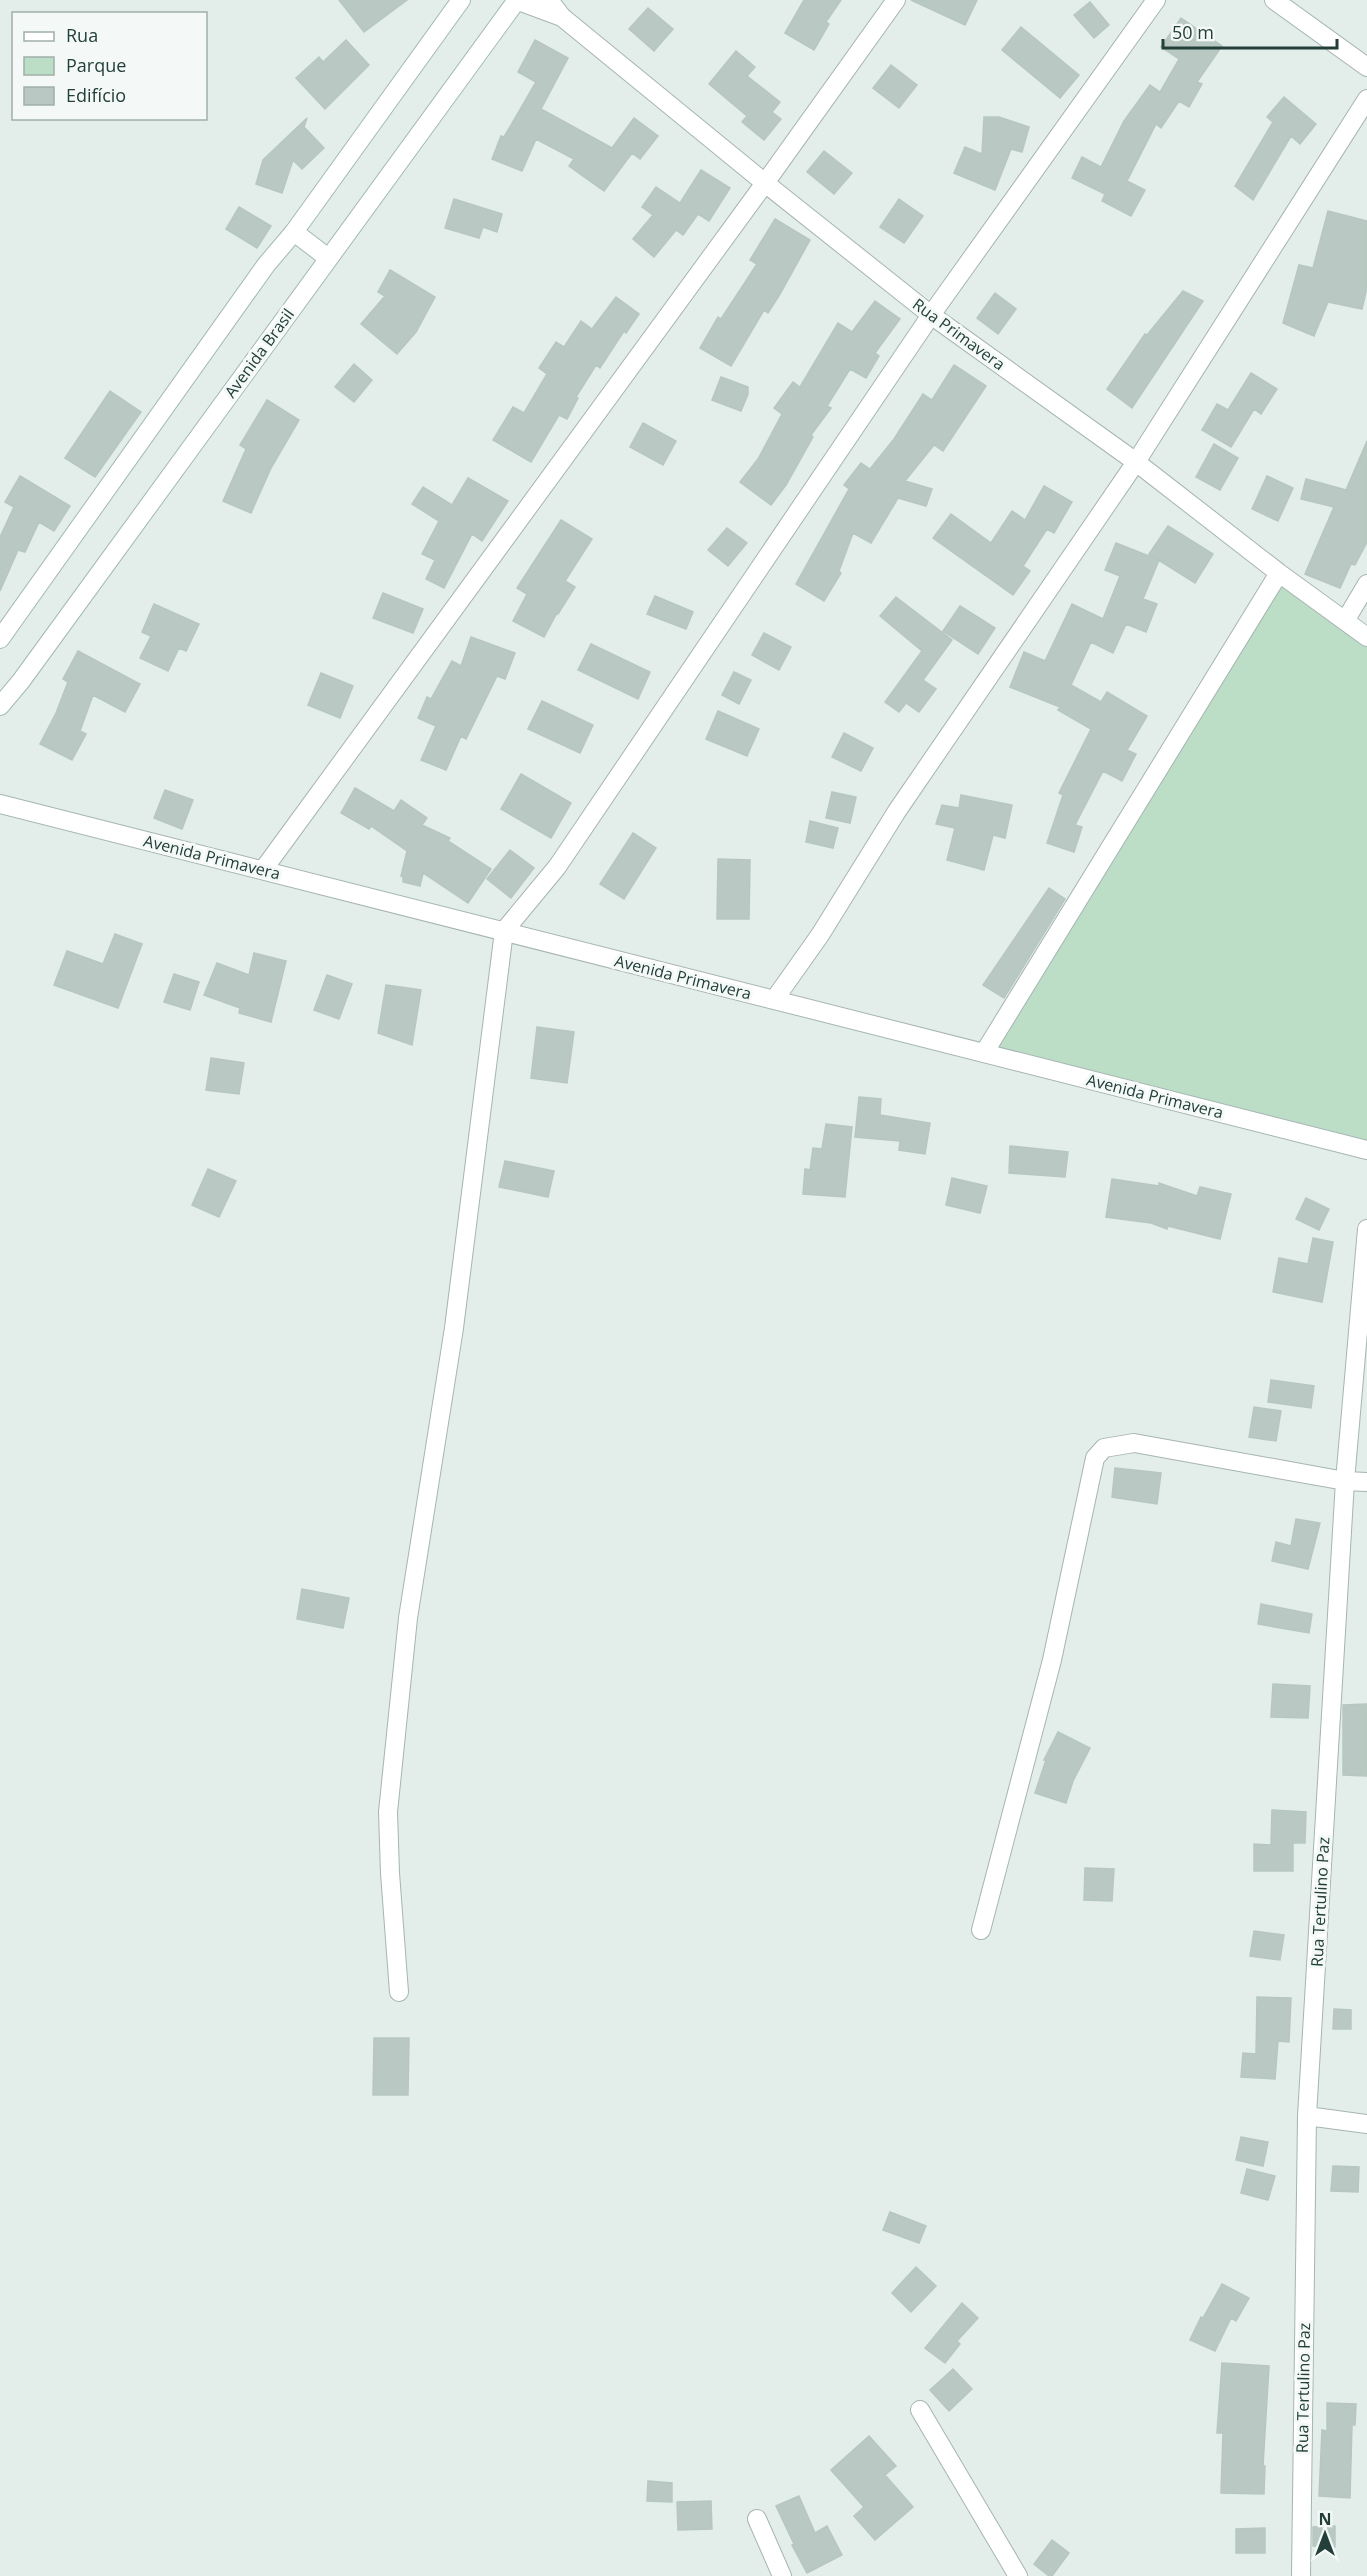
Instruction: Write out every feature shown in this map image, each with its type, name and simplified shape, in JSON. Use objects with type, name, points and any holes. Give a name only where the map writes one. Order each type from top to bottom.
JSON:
[{"type":"street","points":[[0,639],[266,265],[294,232],[461,0]]},
{"type":"street","points":[[516,0],[562,17]]},
{"type":"street","name":"Avenida Brasil","points":[[0,706],[21,681],[516,0]]},
{"type":"street","points":[[549,0],[562,17]]},
{"type":"street","points":[[263,870],[896,0]]},
{"type":"street","points":[[399,1992],[388,1812],[408,1618],[454,1329],[504,931],[557,867],[932,315],[1156,0]]},
{"type":"street","points":[[1274,0],[1367,67]]},
{"type":"street","name":"Rua Primavera","points":[[562,17],[765,183],[932,315],[1136,462],[1279,573],[1367,637]]},
{"type":"street","points":[[774,1000],[820,935],[897,811],[1136,462],[1367,99]]},
{"type":"street","points":[[294,232],[327,258]]},
{"type":"street","points":[[984,1053],[1279,573]]},
{"type":"street","points":[[1345,621],[1367,584]]},
{"type":"street","name":"Avenida Primavera","points":[[0,804],[1367,1150]]},
{"type":"street","name":"Rua Tertulino Paz","points":[[1301,2576],[1307,2116],[1345,1481],[1367,1229]]},
{"type":"street","points":[[981,1930],[1052,1660],[1095,1458],[1104,1448],[1134,1443],[1345,1481],[1367,1482]]},
{"type":"street","points":[[1307,2116],[1367,2124]]},
{"type":"street","points":[[920,2410],[1018,2576]]},
{"type":"street","points":[[758,2519],[782,2576]]},
{"type":"green space","points":[[1279,573],[1367,637],[1367,1150],[984,1053]]},
{"type":"building","points":[[339,0],[407,0],[364,32]]},
{"type":"building","points":[[804,0],[841,0],[826,22],[829,24],[814,50],[785,33]]},
{"type":"building","points":[[911,0],[977,0],[965,25]]},
{"type":"building","points":[[1090,2],[1109,25],[1094,38],[1074,15]]},
{"type":"building","points":[[648,8],[673,29],[654,51],[629,29]]},
{"type":"building","points":[[1181,18],[1222,46],[1197,82],[1202,84],[1189,107],[1179,101],[1161,128],[1156,124],[1127,181],[1145,190],[1131,216],[1102,201],[1105,194],[1072,178],[1082,157],[1101,167],[1124,121],[1150,85],[1160,92],[1179,59],[1161,47]]},
{"type":"building","points":[[1021,27],[1079,75],[1060,98],[1002,50]]},
{"type":"building","points":[[346,40],[369,65],[325,109],[296,78],[319,57],[323,62]]},
{"type":"building","points":[[535,40],[568,58],[541,109],[612,148],[634,118],[658,136],[640,159],[632,153],[604,191],[569,166],[574,159],[536,139],[522,171],[492,159],[501,136],[504,137],[536,82],[518,72]]},
{"type":"building","points":[[736,51],[755,67],[747,76],[780,102],[772,112],[781,119],[764,140],[742,122],[747,116],[709,84]]},
{"type":"building","points":[[891,65],[917,85],[899,108],[873,88]]},
{"type":"building","points":[[1284,97],[1316,124],[1300,144],[1291,136],[1253,200],[1235,186],[1273,122],[1267,117]]},
{"type":"building","points":[[984,117],[999,117],[1029,127],[1022,152],[1011,149],[995,190],[954,173],[965,147],[982,154]]},
{"type":"building","points":[[307,118],[304,127],[324,148],[302,169],[293,160],[282,193],[256,184],[263,160]]},
{"type":"building","points":[[824,151],[852,173],[834,194],[807,172]]},
{"type":"building","points":[[701,170],[730,188],[709,221],[698,214],[683,235],[676,230],[654,257],[633,239],[653,215],[642,207],[656,187],[680,203]]},
{"type":"building","points":[[454,199],[502,214],[497,232],[483,227],[479,238],[445,228]]},
{"type":"building","points":[[899,199],[923,216],[904,243],[880,227]]},
{"type":"building","points":[[239,207],[271,226],[257,248],[226,229]]},
{"type":"building","points":[[1328,211],[1367,221],[1367,287],[1362,309],[1328,302],[1314,336],[1283,323],[1299,265],[1313,268]]},
{"type":"building","points":[[775,219],[810,240],[780,294],[768,313],[764,310],[731,366],[700,348],[718,317],[721,319],[757,264],[750,260]]},
{"type":"building","points":[[390,270],[435,297],[416,332],[397,354],[361,324],[385,296],[378,292]]},
{"type":"building","points":[[1183,291],[1203,301],[1132,408],[1107,389],[1145,334],[1147,335]]},
{"type":"building","points":[[995,293],[1016,309],[998,334],[977,318]]},
{"type":"building","points":[[616,297],[639,314],[626,333],[624,331],[600,368],[596,365],[576,397],[578,398],[567,419],[559,415],[531,462],[493,440],[513,407],[524,413],[547,374],[539,368],[556,342],[564,347],[581,321],[592,329]]},
{"type":"building","points":[[875,301],[900,319],[875,353],[879,356],[866,378],[850,369],[827,406],[831,408],[811,435],[813,437],[786,485],[771,505],[740,482],[758,459],[782,414],[774,408],[793,382],[800,387],[838,323],[852,332]]},
{"type":"building","points":[[354,364],[372,380],[354,402],[335,387]]},
{"type":"building","points":[[954,365],[986,386],[943,451],[934,445],[905,481],[932,489],[926,506],[898,498],[871,543],[853,533],[839,571],[841,573],[824,601],[796,584],[849,489],[844,485],[861,463],[870,469],[894,439],[923,394],[932,400]]},
{"type":"building","points":[[1251,373],[1277,389],[1261,414],[1254,409],[1231,447],[1202,430],[1217,404],[1228,410]]},
{"type":"building","points":[[721,377],[748,387],[748,394],[741,411],[712,400]]},
{"type":"building","points":[[110,391],[141,412],[95,477],[65,458]]},
{"type":"building","points":[[267,400],[299,420],[271,468],[251,513],[223,501],[246,449],[240,445]]},
{"type":"building","points":[[643,423],[676,441],[663,465],[630,447]]},
{"type":"building","points":[[1367,441],[1367,542],[1355,565],[1351,564],[1340,588],[1305,574],[1334,507],[1301,499],[1306,479],[1346,490]]},
{"type":"building","points":[[1214,444],[1238,458],[1220,490],[1196,477]]},
{"type":"building","points":[[20,476],[70,506],[54,531],[39,522],[25,552],[18,550],[0,591],[0,537],[14,507],[5,502]]},
{"type":"building","points":[[1267,476],[1293,488],[1278,521],[1252,509]]},
{"type":"building","points":[[468,478],[508,501],[482,541],[472,534],[444,588],[426,579],[435,560],[422,554],[439,521],[412,504],[423,487],[452,505]]},
{"type":"building","points":[[1044,486],[1072,502],[1054,533],[1047,529],[1023,566],[1030,571],[1013,595],[933,538],[951,514],[991,543],[1012,511],[1025,520]]},
{"type":"building","points":[[561,520],[592,539],[565,581],[575,587],[544,637],[513,621],[527,594],[517,588]]},
{"type":"building","points":[[1168,526],[1213,554],[1195,583],[1149,554]]},
{"type":"building","points":[[727,528],[747,543],[728,566],[708,550]]},
{"type":"building","points":[[1116,543],[1159,560],[1143,599],[1157,604],[1146,632],[1126,624],[1113,653],[1091,642],[1071,685],[1101,702],[1107,692],[1147,716],[1127,750],[1136,754],[1122,781],[1103,771],[1075,825],[1082,827],[1074,852],[1047,843],[1063,795],[1059,793],[1091,729],[1058,710],[1060,707],[1010,687],[1024,652],[1045,661],[1072,604],[1103,619],[1120,576],[1105,570]]},
{"type":"building","points":[[383,593],[423,609],[413,633],[373,618]]},
{"type":"building","points":[[655,596],[693,612],[686,629],[647,614]]},
{"type":"building","points":[[896,597],[952,640],[923,680],[936,689],[919,712],[906,703],[899,712],[885,702],[922,651],[880,616]]},
{"type":"building","points":[[154,604],[199,624],[186,651],[179,648],[168,671],[140,658],[151,636],[142,632]]},
{"type":"building","points":[[960,606],[995,628],[978,654],[943,631]]},
{"type":"building","points":[[764,633],[791,647],[779,670],[752,655]]},
{"type":"building","points":[[471,637],[515,653],[505,679],[497,676],[466,739],[461,736],[446,770],[421,760],[436,726],[418,718],[427,697],[431,699],[452,661],[461,666]]},
{"type":"building","points":[[591,644],[650,672],[638,699],[578,670]]},
{"type":"building","points":[[78,651],[140,684],[125,712],[93,695],[80,731],[86,734],[72,760],[40,744],[56,713],[68,682],[63,679]]},
{"type":"building","points":[[734,672],[751,680],[739,704],[722,695]]},
{"type":"building","points":[[321,673],[353,686],[340,718],[308,705]]},
{"type":"building","points":[[542,701],[593,725],[580,753],[528,729]]},
{"type":"building","points":[[718,711],[759,729],[747,756],[706,739]]},
{"type":"building","points":[[844,733],[873,748],[861,771],[832,757]]},
{"type":"building","points":[[521,774],[571,803],[551,838],[501,809]]},
{"type":"building","points":[[355,788],[394,811],[401,800],[427,818],[422,825],[450,838],[448,841],[491,869],[468,903],[423,873],[420,886],[403,882],[401,876],[407,851],[371,826],[369,829],[341,813]]},
{"type":"building","points":[[165,790],[193,800],[182,829],[154,818]]},
{"type":"building","points":[[832,792],[856,797],[850,823],[826,818]]},
{"type":"building","points":[[961,795],[1012,805],[1005,838],[993,835],[984,870],[947,860],[955,828],[936,824],[942,805],[959,808]]},
{"type":"building","points":[[810,821],[838,828],[833,848],[806,842]]},
{"type":"building","points":[[633,833],[656,848],[624,899],[600,884]]},
{"type":"building","points":[[510,850],[534,868],[511,898],[487,879]]},
{"type":"building","points":[[718,859],[750,860],[749,919],[717,919]]},
{"type":"building","points":[[1049,888],[1065,899],[1004,998],[983,985]]},
{"type":"building","points":[[115,934],[142,944],[118,1008],[54,985],[67,951],[103,964]]},
{"type":"building","points":[[254,953],[286,961],[271,1022],[239,1013],[240,1008],[204,995],[217,963],[249,975]]},
{"type":"building","points":[[174,974],[199,982],[190,1010],[164,1002]]},
{"type":"building","points":[[327,975],[352,984],[339,1019],[314,1010]]},
{"type":"building","points":[[386,985],[421,990],[412,1045],[378,1033]]},
{"type":"building","points":[[537,1027],[574,1032],[567,1083],[531,1078]]},
{"type":"building","points":[[211,1058],[244,1063],[239,1094],[206,1090]]},
{"type":"building","points":[[859,1097],[881,1099],[880,1115],[930,1123],[925,1154],[899,1150],[900,1141],[855,1137]]},
{"type":"building","points":[[826,1124],[852,1127],[845,1197],[803,1194],[805,1169],[810,1170],[813,1148],[822,1149]]},
{"type":"building","points":[[1010,1146],[1068,1152],[1065,1177],[1009,1173]]},
{"type":"building","points":[[505,1161],[554,1171],[548,1197],[499,1187]]},
{"type":"building","points":[[208,1169],[236,1181],[219,1217],[192,1205]]},
{"type":"building","points":[[952,1178],[987,1186],[980,1213],[946,1205]]},
{"type":"building","points":[[1112,1179],[1159,1186],[1159,1183],[1197,1196],[1200,1187],[1231,1194],[1220,1239],[1168,1226],[1167,1229],[1151,1223],[1106,1217]]},
{"type":"building","points":[[1306,1198],[1329,1209],[1319,1230],[1296,1219]]},
{"type":"building","points":[[1313,1238],[1333,1242],[1322,1302],[1273,1292],[1279,1258],[1308,1264]]},
{"type":"building","points":[[1271,1380],[1314,1386],[1311,1408],[1268,1402]]},
{"type":"building","points":[[1254,1407],[1281,1411],[1276,1441],[1249,1437]]},
{"type":"building","points":[[1115,1468],[1161,1473],[1157,1504],[1112,1497]]},
{"type":"building","points":[[1296,1519],[1320,1523],[1308,1569],[1272,1561],[1276,1542],[1291,1546]]},
{"type":"building","points":[[302,1589],[349,1598],[343,1628],[297,1619]]},
{"type":"building","points":[[1261,1604],[1312,1614],[1309,1633],[1258,1624]]},
{"type":"building","points":[[1273,1684],[1310,1686],[1308,1718],[1271,1717]]},
{"type":"building","points":[[1367,1704],[1367,1776],[1343,1775],[1343,1705]]},
{"type":"building","points":[[1058,1732],[1090,1748],[1073,1781],[1066,1803],[1035,1793],[1046,1760],[1044,1760]]},
{"type":"building","points":[[1272,1810],[1306,1812],[1305,1843],[1293,1843],[1293,1871],[1254,1871],[1254,1844],[1271,1845]]},
{"type":"building","points":[[1085,1868],[1114,1869],[1112,1901],[1084,1900]]},
{"type":"building","points":[[1254,1931],[1284,1935],[1280,1960],[1250,1956]]},
{"type":"building","points":[[1257,1997],[1291,1998],[1289,2042],[1278,2041],[1275,2079],[1241,2077],[1243,2053],[1256,2054]]},
{"type":"building","points":[[1334,2009],[1351,2010],[1351,2029],[1333,2029]]},
{"type":"building","points":[[374,2038],[409,2038],[408,2095],[373,2095]]},
{"type":"building","points":[[1241,2137],[1268,2142],[1263,2166],[1236,2160]]},
{"type":"building","points":[[1333,2166],[1359,2167],[1358,2192],[1331,2191]]},
{"type":"building","points":[[1247,2169],[1275,2176],[1268,2200],[1241,2193]]},
{"type":"building","points":[[890,2212],[926,2226],[919,2243],[883,2230]]},
{"type":"building","points":[[916,2267],[936,2286],[911,2312],[892,2293]]},
{"type":"building","points":[[1222,2284],[1249,2298],[1236,2321],[1231,2318],[1215,2351],[1190,2340],[1201,2317],[1203,2318]]},
{"type":"building","points":[[962,2303],[978,2318],[957,2341],[960,2344],[945,2363],[925,2348]]},
{"type":"building","points":[[1222,2363],[1269,2366],[1263,2466],[1265,2466],[1264,2494],[1221,2493],[1223,2433],[1217,2433]]},
{"type":"building","points":[[953,2369],[972,2389],[949,2411],[930,2390]]},
{"type":"building","points":[[1327,2403],[1356,2404],[1355,2425],[1352,2425],[1350,2498],[1319,2496],[1322,2430],[1327,2431]]},
{"type":"building","points":[[869,2436],[896,2466],[885,2475],[913,2507],[875,2540],[854,2516],[864,2507],[831,2470]]},
{"type":"building","points":[[648,2481],[672,2483],[672,2502],[647,2501]]},
{"type":"building","points":[[799,2496],[815,2533],[827,2526],[842,2555],[807,2573],[792,2545],[794,2544],[776,2506]]},
{"type":"building","points":[[711,2501],[712,2529],[678,2530],[677,2502]]},
{"type":"building","points":[[1335,2526],[1335,2547],[1313,2546],[1313,2527]]},
{"type":"building","points":[[1265,2528],[1265,2553],[1236,2553],[1236,2529]]},
{"type":"building","points":[[1052,2540],[1069,2553],[1052,2576],[1049,2576],[1034,2564]]}]
